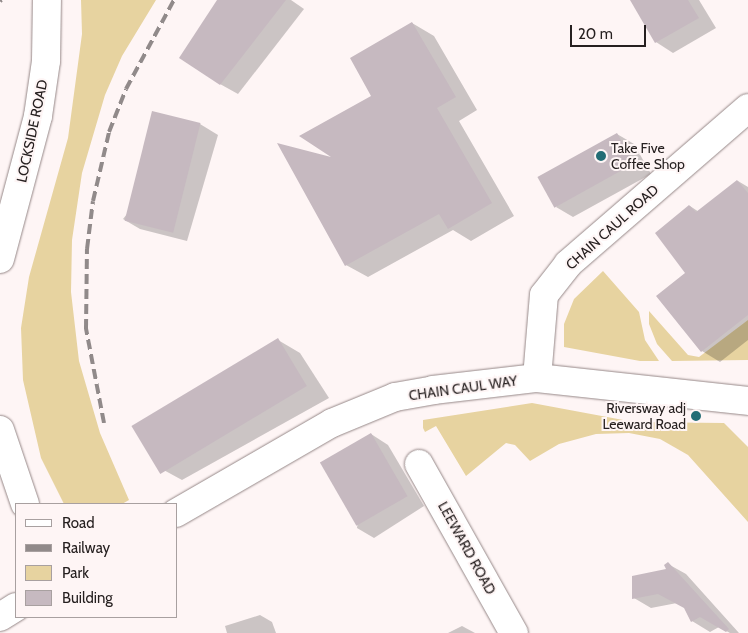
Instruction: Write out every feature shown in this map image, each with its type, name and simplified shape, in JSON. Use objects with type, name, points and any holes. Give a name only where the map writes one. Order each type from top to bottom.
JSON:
[{"type":"street","name":"LOCKSIDE ROAD","points":[[0,259],[38,116],[46,61],[47,0]]},
{"type":"street","name":"CHAIN CAUL ROAD","points":[[537,378],[544,295],[568,264],[748,108]]},
{"type":"street","name":"CHAIN CAUL WAY","points":[[178,512],[332,423],[395,397],[537,378],[748,401]]},
{"type":"street","points":[[0,430],[25,503]]},
{"type":"street","name":"LEEWARD ROAD","points":[[419,464],[514,633]]},
{"type":"street","points":[[0,616],[15,607]]},
{"type":"green space","points":[[81,0],[156,0],[122,56],[105,95],[82,173],[72,240],[71,292],[79,361],[100,433],[129,500],[124,503],[64,503],[41,458],[23,380],[21,328],[29,277],[68,138],[82,34]]},
{"type":"green space","points":[[603,271],[639,312],[645,340],[659,361],[640,361],[564,347],[564,324],[574,299]]},
{"type":"green space","points":[[649,311],[688,355],[699,357],[748,320],[748,360],[672,361],[657,344],[649,324]]},
{"type":"green space","points":[[532,403],[634,422],[724,423],[748,447],[748,522],[688,455],[660,439],[629,433],[596,434],[559,444],[530,461],[515,445],[506,443],[466,476],[436,426],[425,432],[423,428],[423,420]]},
{"type":"building","points":[[217,0],[286,0],[220,85],[179,58]]},
{"type":"building","points":[[630,0],[688,0],[699,18],[655,43]]},
{"type":"building","points":[[412,22],[456,97],[437,108],[492,203],[448,229],[439,214],[345,266],[277,143],[331,157],[299,136],[371,96],[350,58]]},
{"type":"building","points":[[152,111],[201,123],[173,233],[125,221]]},
{"type":"building","points":[[617,133],[634,164],[554,208],[537,177]]},
{"type":"building","points":[[737,180],[748,193],[748,315],[701,352],[656,296],[685,273],[655,233],[689,205],[696,212]]},
{"type":"building","points":[[278,338],[307,386],[160,474],[131,426]]},
{"type":"building","points":[[371,433],[408,496],[356,526],[320,462]]},
{"type":"building","points":[[668,562],[729,629],[726,632],[700,617],[691,622],[684,608],[658,594],[632,599],[632,576],[666,569],[664,565]]},
{"type":"railway","points":[[104,423],[86,329],[87,249],[93,201],[109,132],[126,89],[174,0]]},
{"type":"place","name":"Take Five Coffee Shop","points":[[601,156]]},
{"type":"place","name":"Riversway adj Leeward Road","points":[[696,416]]}]
